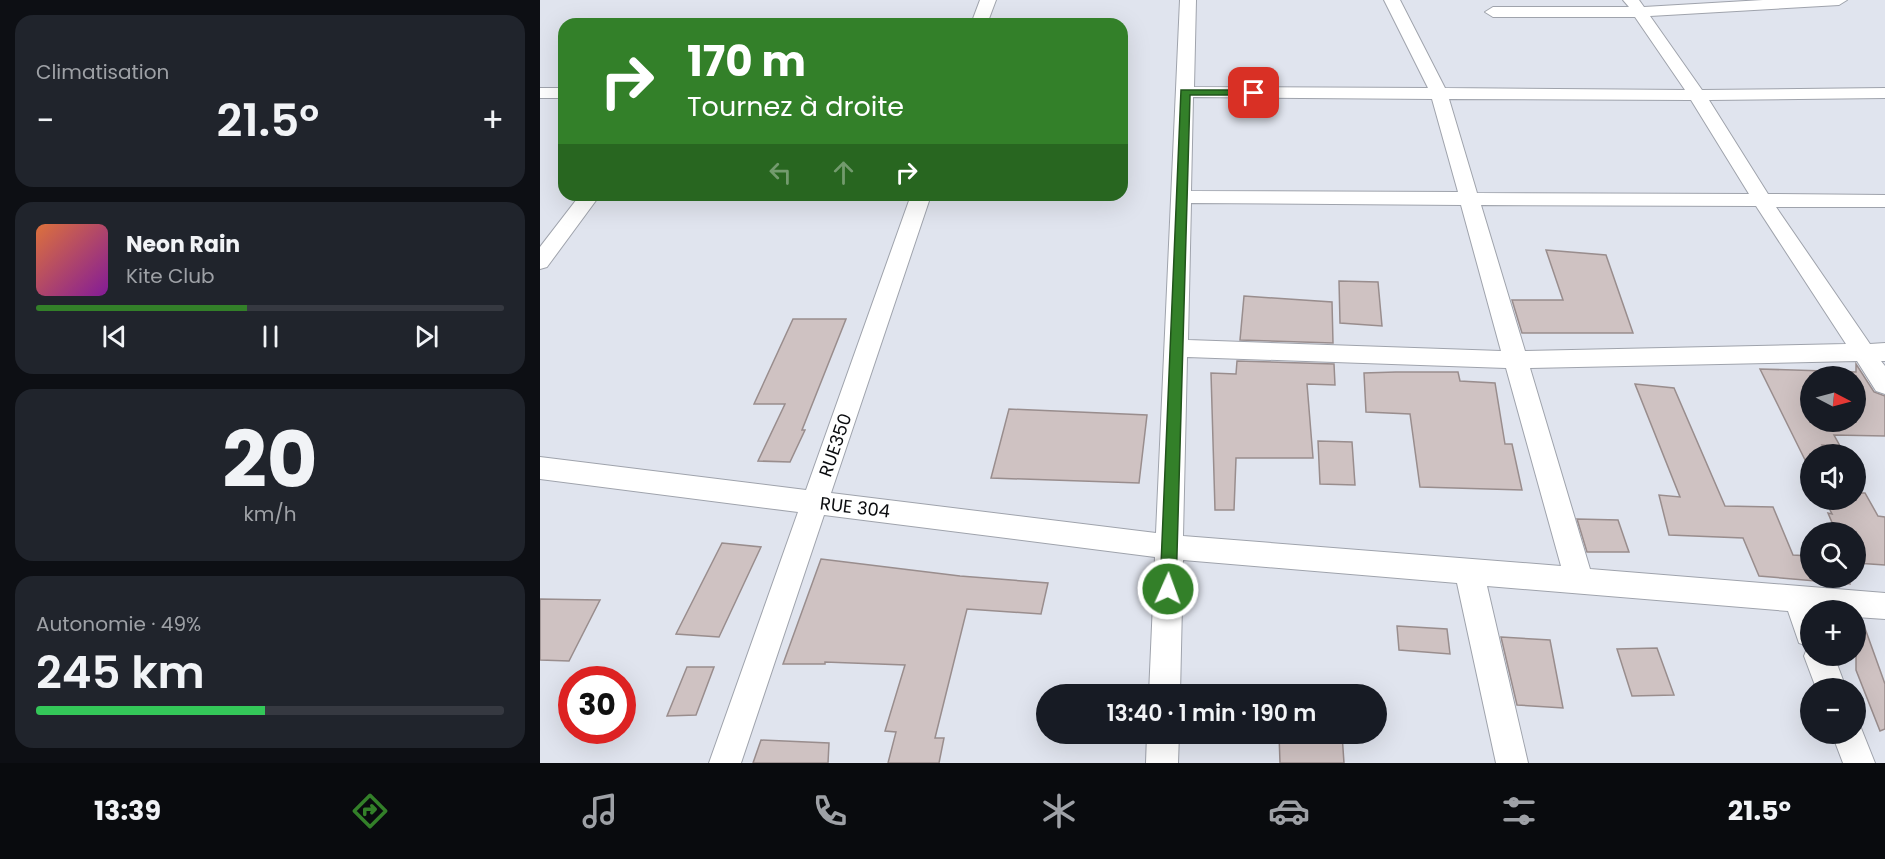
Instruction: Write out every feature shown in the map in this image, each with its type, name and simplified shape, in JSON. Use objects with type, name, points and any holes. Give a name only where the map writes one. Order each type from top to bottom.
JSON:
[{"type":"street","points":[[982,18],[988,0]]},
{"type":"street","points":[[1164,684],[1188,0]]},
{"type":"street","points":[[1392,0],[1439,93],[1579,581]]},
{"type":"street","points":[[1493,12],[1839,0]]},
{"type":"street","points":[[1635,6],[1697,95],[1762,200],[1874,352],[1885,385]]},
{"type":"street","points":[[1185,92],[1697,95],[1885,93]]},
{"type":"street","points":[[540,93],[558,93]]},
{"type":"street","points":[[1181,197],[1885,201]]},
{"type":"street","points":[[540,262],[586,201]]},
{"type":"street","name":"RUE350","points":[[725,763],[919,201]]},
{"type":"street","points":[[1176,348],[1516,360],[1874,352]]},
{"type":"street","name":"RUE 304","points":[[540,468],[1169,547],[1885,606]]},
{"type":"street","points":[[1469,572],[1512,763]]},
{"type":"street","points":[[1798,599],[1800,605]]},
{"type":"street","points":[[1162,763],[1163,744]]},
{"type":"street","points":[[1852,744],[1859,763]]},
{"type":"building","points":[[1546,250],[1606,255],[1633,333],[1522,333],[1512,300],[1563,300]]},
{"type":"building","points":[[1339,281],[1378,282],[1382,326],[1340,323]]},
{"type":"building","points":[[1244,296],[1332,302],[1333,343],[1240,340]]},
{"type":"building","points":[[793,319],[846,319],[802,430],[805,430],[790,462],[758,461],[785,404],[754,404]]},
{"type":"building","points":[[1237,361],[1334,364],[1335,385],[1307,384],[1313,458],[1236,458],[1234,510],[1215,510],[1211,373],[1236,374]]},
{"type":"building","points":[[1760,369],[1800,370],[1800,432],[1866,432],[1866,380],[1874,392],[1885,396],[1885,436],[1834,435],[1839,444],[1800,444],[1800,450]]},
{"type":"building","points":[[1458,372],[1460,381],[1495,383],[1505,444],[1512,444],[1522,490],[1420,487],[1410,414],[1366,412],[1364,373]]},
{"type":"building","points":[[1635,384],[1674,388],[1725,506],[1773,507],[1793,555],[1800,555],[1800,580],[1759,576],[1743,538],[1669,535],[1659,495],[1680,497]]},
{"type":"building","points":[[1009,409],[1147,415],[1139,483],[991,478]]},
{"type":"building","points":[[1318,441],[1352,442],[1355,485],[1320,484]]},
{"type":"building","points":[[1866,495],[1878,516],[1885,517],[1885,565],[1866,564],[1866,522],[1832,522],[1828,513],[1832,514],[1830,510],[1866,510]]},
{"type":"building","points":[[1577,519],[1618,520],[1629,552],[1587,552]]},
{"type":"building","points":[[722,543],[761,547],[719,637],[676,634]]},
{"type":"building","points":[[821,559],[960,576],[1048,583],[1041,614],[967,609],[935,738],[944,738],[939,763],[888,763],[896,732],[885,731],[905,665],[825,662],[825,664],[783,664]]},
{"type":"building","points":[[540,599],[600,600],[569,661],[540,660]]},
{"type":"building","points":[[1397,626],[1447,629],[1450,654],[1399,650]]},
{"type":"building","points":[[1866,631],[1885,684],[1885,729],[1880,731],[1866,695],[1866,678],[1859,678],[1856,666],[1866,666]]},
{"type":"building","points":[[1501,637],[1550,640],[1563,708],[1517,705]]},
{"type":"building","points":[[1657,648],[1674,695],[1632,696],[1617,649]]},
{"type":"building","points":[[687,667],[714,667],[696,715],[667,716]]},
{"type":"building","points":[[761,740],[829,743],[828,763],[753,763]]},
{"type":"building","points":[[1279,744],[1343,744],[1344,763],[1280,763]]},
{"type":"route","points":[[1168,589],[1185,92],[1254,93]]}]
